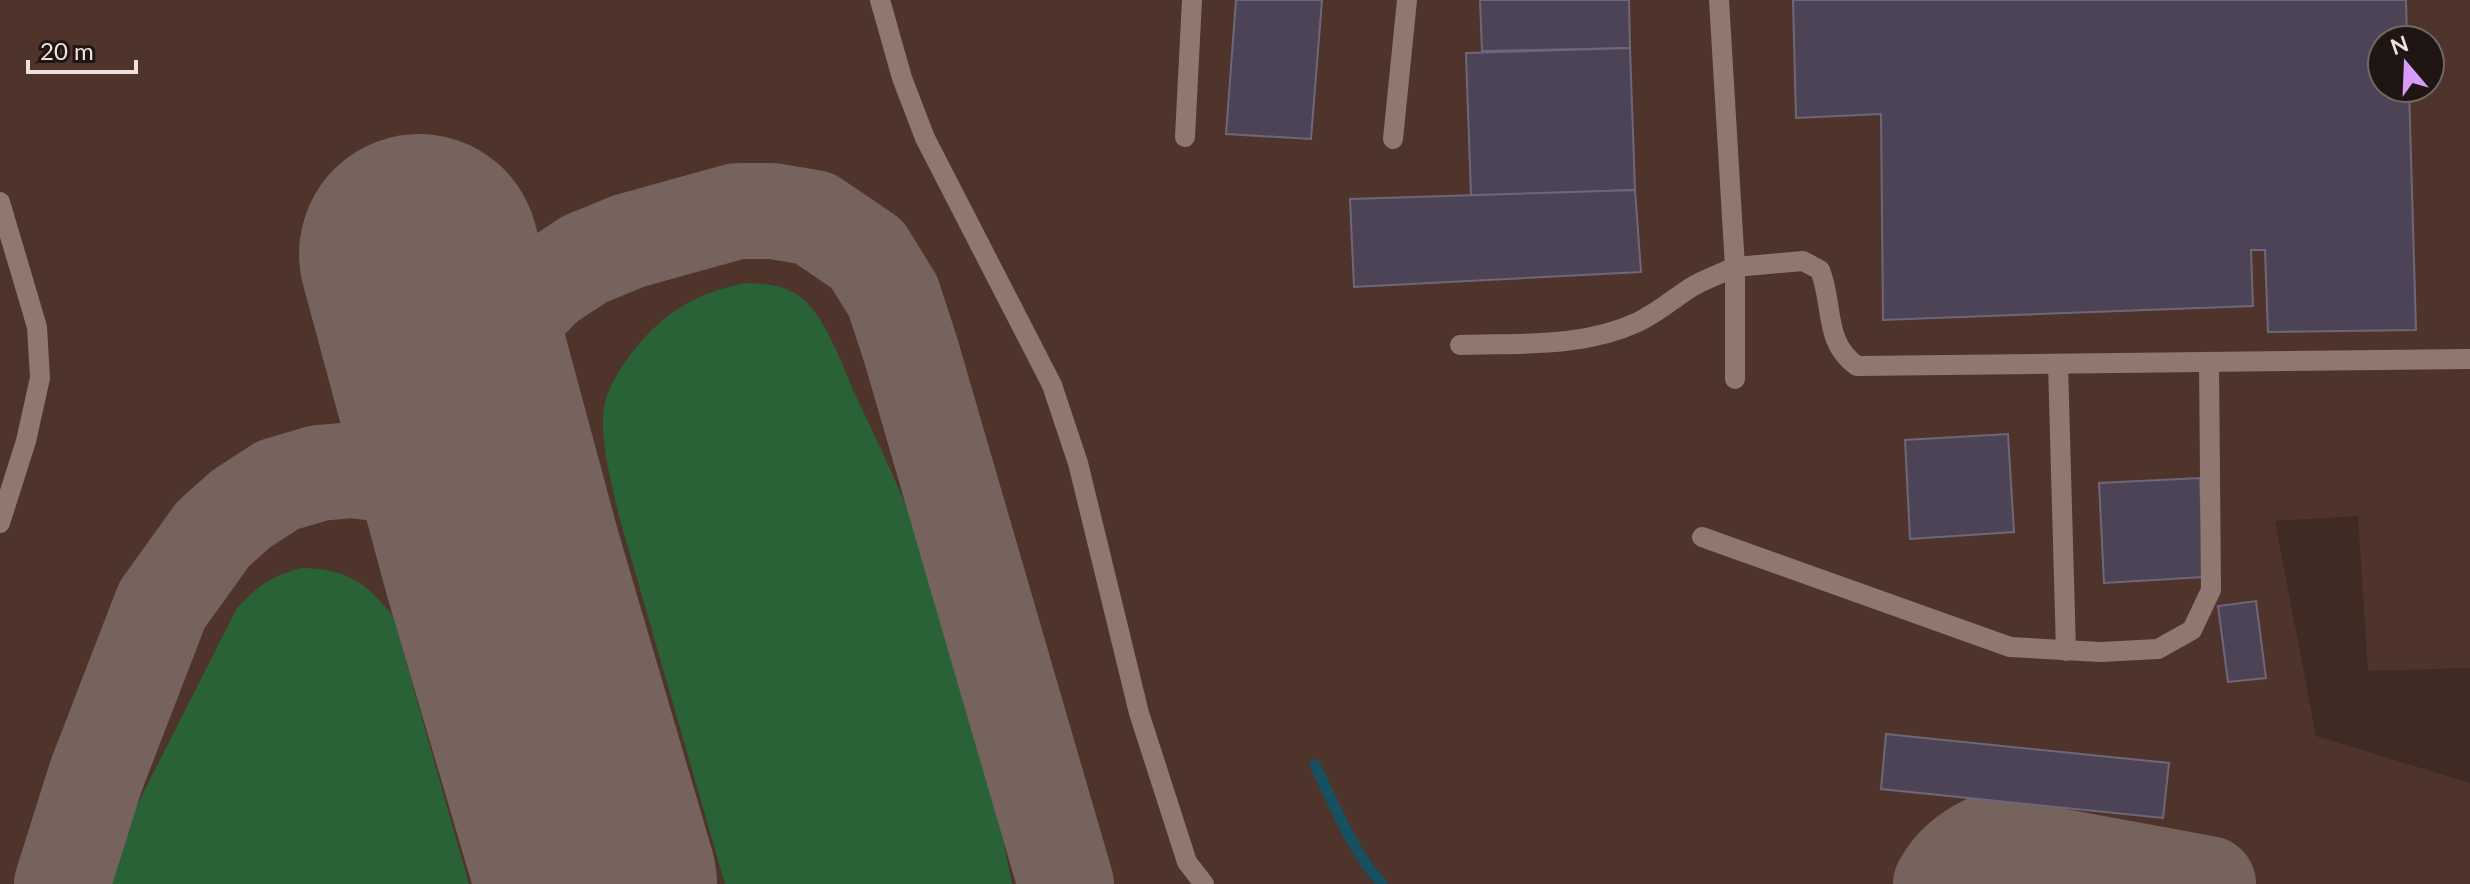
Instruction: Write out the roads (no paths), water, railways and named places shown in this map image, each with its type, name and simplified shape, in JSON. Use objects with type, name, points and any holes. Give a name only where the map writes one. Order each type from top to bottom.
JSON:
[{"type":"lane","points":[[880,0],[902,78],[925,138],[1052,385],[1078,463],[1139,713],[1187,862],[1204,884]]},
{"type":"lane","points":[[1185,137],[1192,0]]},
{"type":"lane","points":[[1393,139],[1407,0]]},
{"type":"lane","points":[[1719,0],[1735,267],[1735,379]]},
{"type":"lane","points":[[0,202],[37,327],[40,378],[26,441],[0,523]]},
{"type":"lane","points":[[1460,345],[1580,341],[1636,323],[1667,307],[1690,288],[1735,267],[1803,261],[1820,270],[1826,285],[1838,348],[1857,366],[2470,359]]},
{"type":"lane","points":[[1702,537],[2010,647],[2100,652],[2158,649],[2192,630],[2211,590],[2209,362]]},
{"type":"lane","points":[[2058,364],[2066,651]]},
{"type":"waterway","points":[[1315,765],[1352,842],[1382,884]]}]
